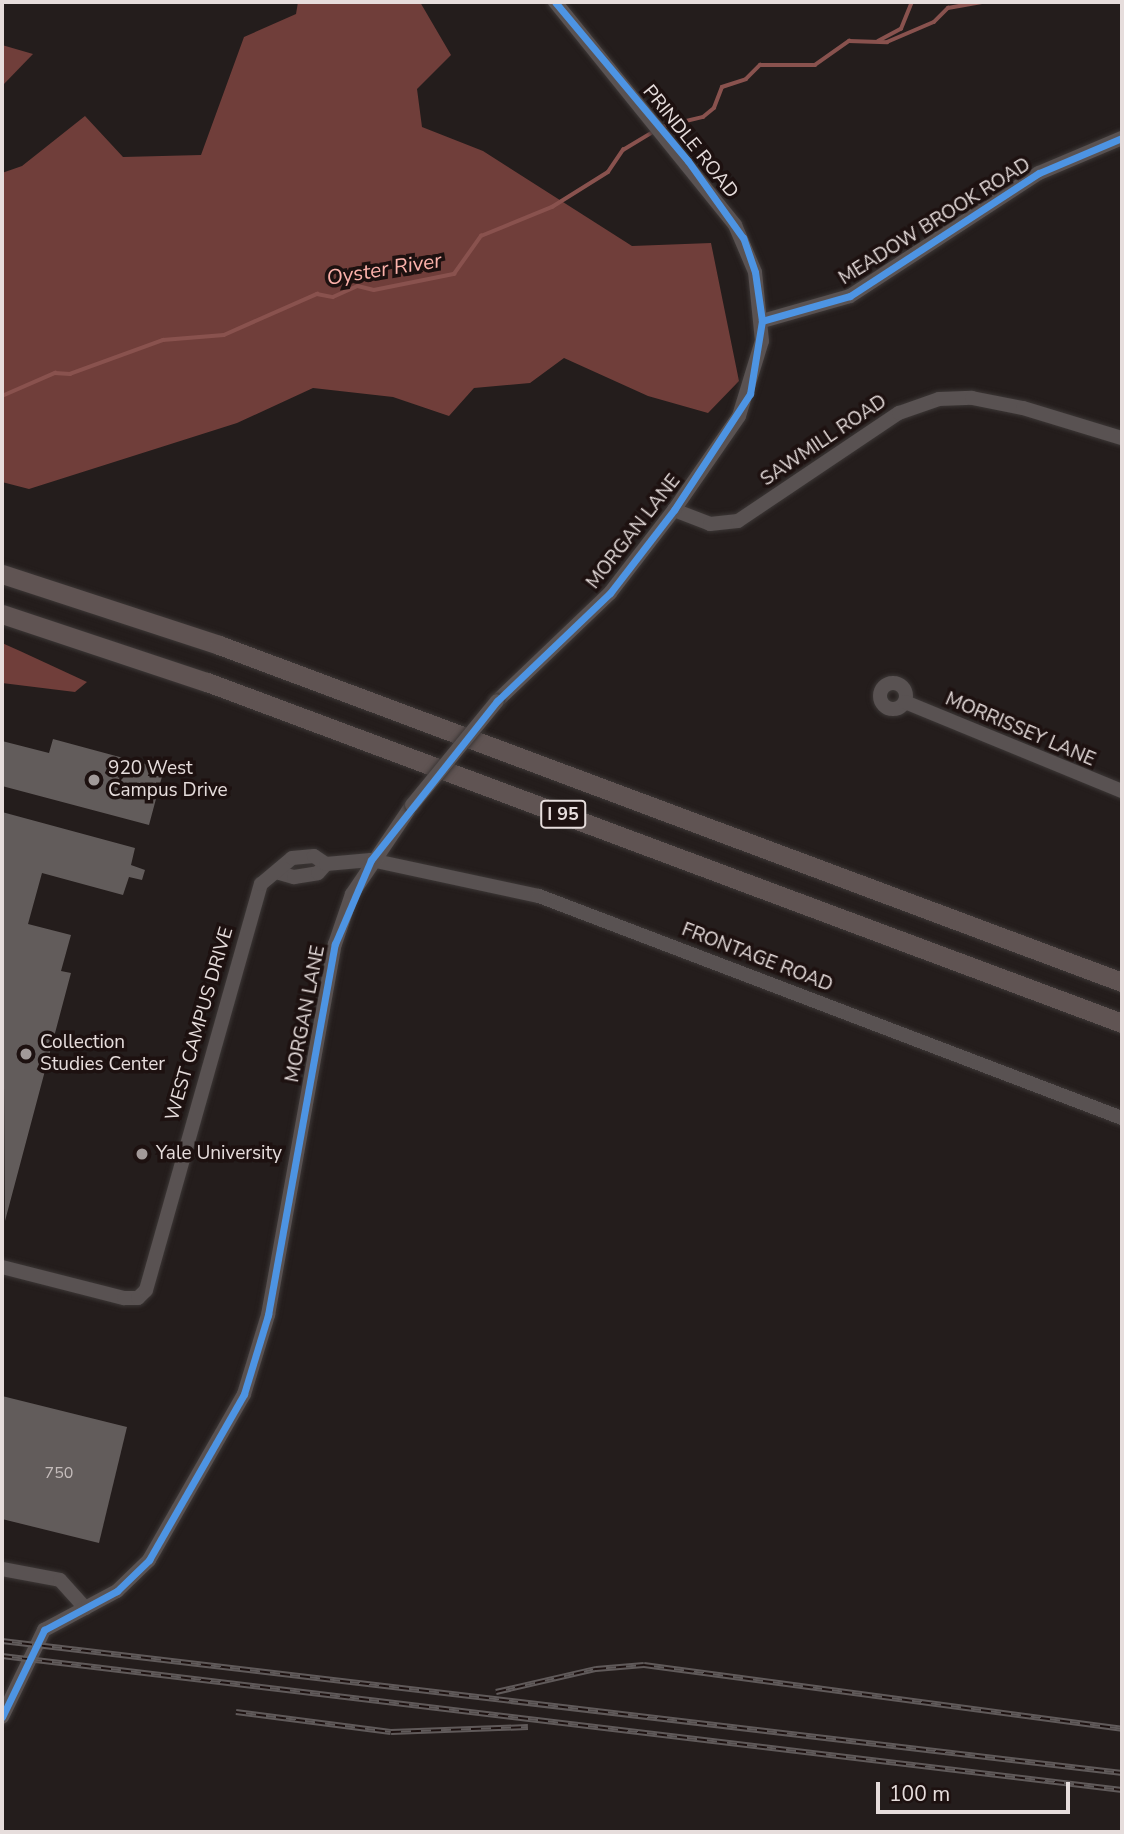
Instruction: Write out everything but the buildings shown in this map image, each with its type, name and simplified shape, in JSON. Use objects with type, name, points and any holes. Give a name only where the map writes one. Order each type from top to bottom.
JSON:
[{"type":"highway","name":"I 95","points":[[2,574],[219,645],[1122,982]]},
{"type":"highway","name":"I 95","points":[[2,614],[195,677],[1122,1023]]},
{"type":"street","name":"PRINDLE ROAD","points":[[555,2],[669,140],[743,238],[755,272],[762,320]]},
{"type":"street","name":"MEADOW BROOK ROAD","points":[[762,320],[850,296],[1039,173],[1122,138]]},
{"type":"street","name":"MORGAN LANE","points":[[2,1717],[37,1639],[130,1582],[149,1560],[254,1367],[335,944],[371,860],[497,701],[610,593],[674,510],[750,394],[762,320]]},
{"type":"street","name":"SAWMILL ROAD","points":[[674,510],[710,524],[738,521],[899,413],[939,399],[1023,408],[1122,438]]},
{"type":"street","name":"MORRISSEY LANE","points":[[905,702],[1122,791]]},
{"type":"street","name":"WEST CAMPUS DRIVE","points":[[2,1267],[124,1298],[138,1298],[146,1290],[261,884],[292,858],[314,856],[326,864],[371,860]]},
{"type":"street","name":"FRONTAGE ROAD","points":[[371,860],[540,896],[1122,1118]]},
{"type":"street","points":[[2,1569],[60,1580],[85,1608]]},
{"type":"shaded area","points":[[298,2],[420,2],[451,55],[417,89],[422,127],[483,151],[632,246],[711,243],[739,381],[708,413],[648,396],[564,358],[530,383],[474,388],[449,416],[393,397],[313,388],[237,423],[29,489],[2,482],[2,173],[22,166],[85,116],[123,157],[201,155],[244,37],[296,14]]},
{"type":"shaded area","points":[[2,45],[33,54],[2,86]]},
{"type":"shaded area","points":[[2,643],[87,682],[75,692],[2,683]]},
{"type":"waterway","points":[[878,41],[901,29],[912,2]]},
{"type":"waterway","name":"Oyster River","points":[[661,127],[703,117],[714,108],[722,87],[746,79],[760,65],[815,65],[849,41],[887,42],[934,22],[948,8],[981,2]]},
{"type":"waterway","name":"Oyster River","points":[[2,396],[55,373],[70,374],[163,340],[224,335],[317,294],[333,297],[358,286],[374,290],[454,274],[481,236],[552,207],[608,172],[623,150],[655,131]]},
{"type":"railway","points":[[2,1641],[1122,1773]]},
{"type":"railway","points":[[2,1656],[1122,1790]]},
{"type":"railway","points":[[496,1692],[596,1669],[644,1665],[1122,1729]]},
{"type":"railway","points":[[236,1712],[391,1732],[528,1727]]},
{"type":"cycle path","points":[[2,1717],[44,1630],[117,1591],[149,1560],[244,1394],[268,1315],[335,944],[371,860],[497,701],[610,593],[674,510],[750,394],[762,321],[755,272],[743,238],[688,161],[555,2]]},
{"type":"cycle path","points":[[762,321],[850,296],[1039,173],[1122,138]]},
{"type":"place","name":"920 West Campus Drive","points":[[94,780]]},
{"type":"place","name":"Collection Studies Center","points":[[26,1054]]},
{"type":"place","name":"Yale University","points":[[142,1154]]}]
